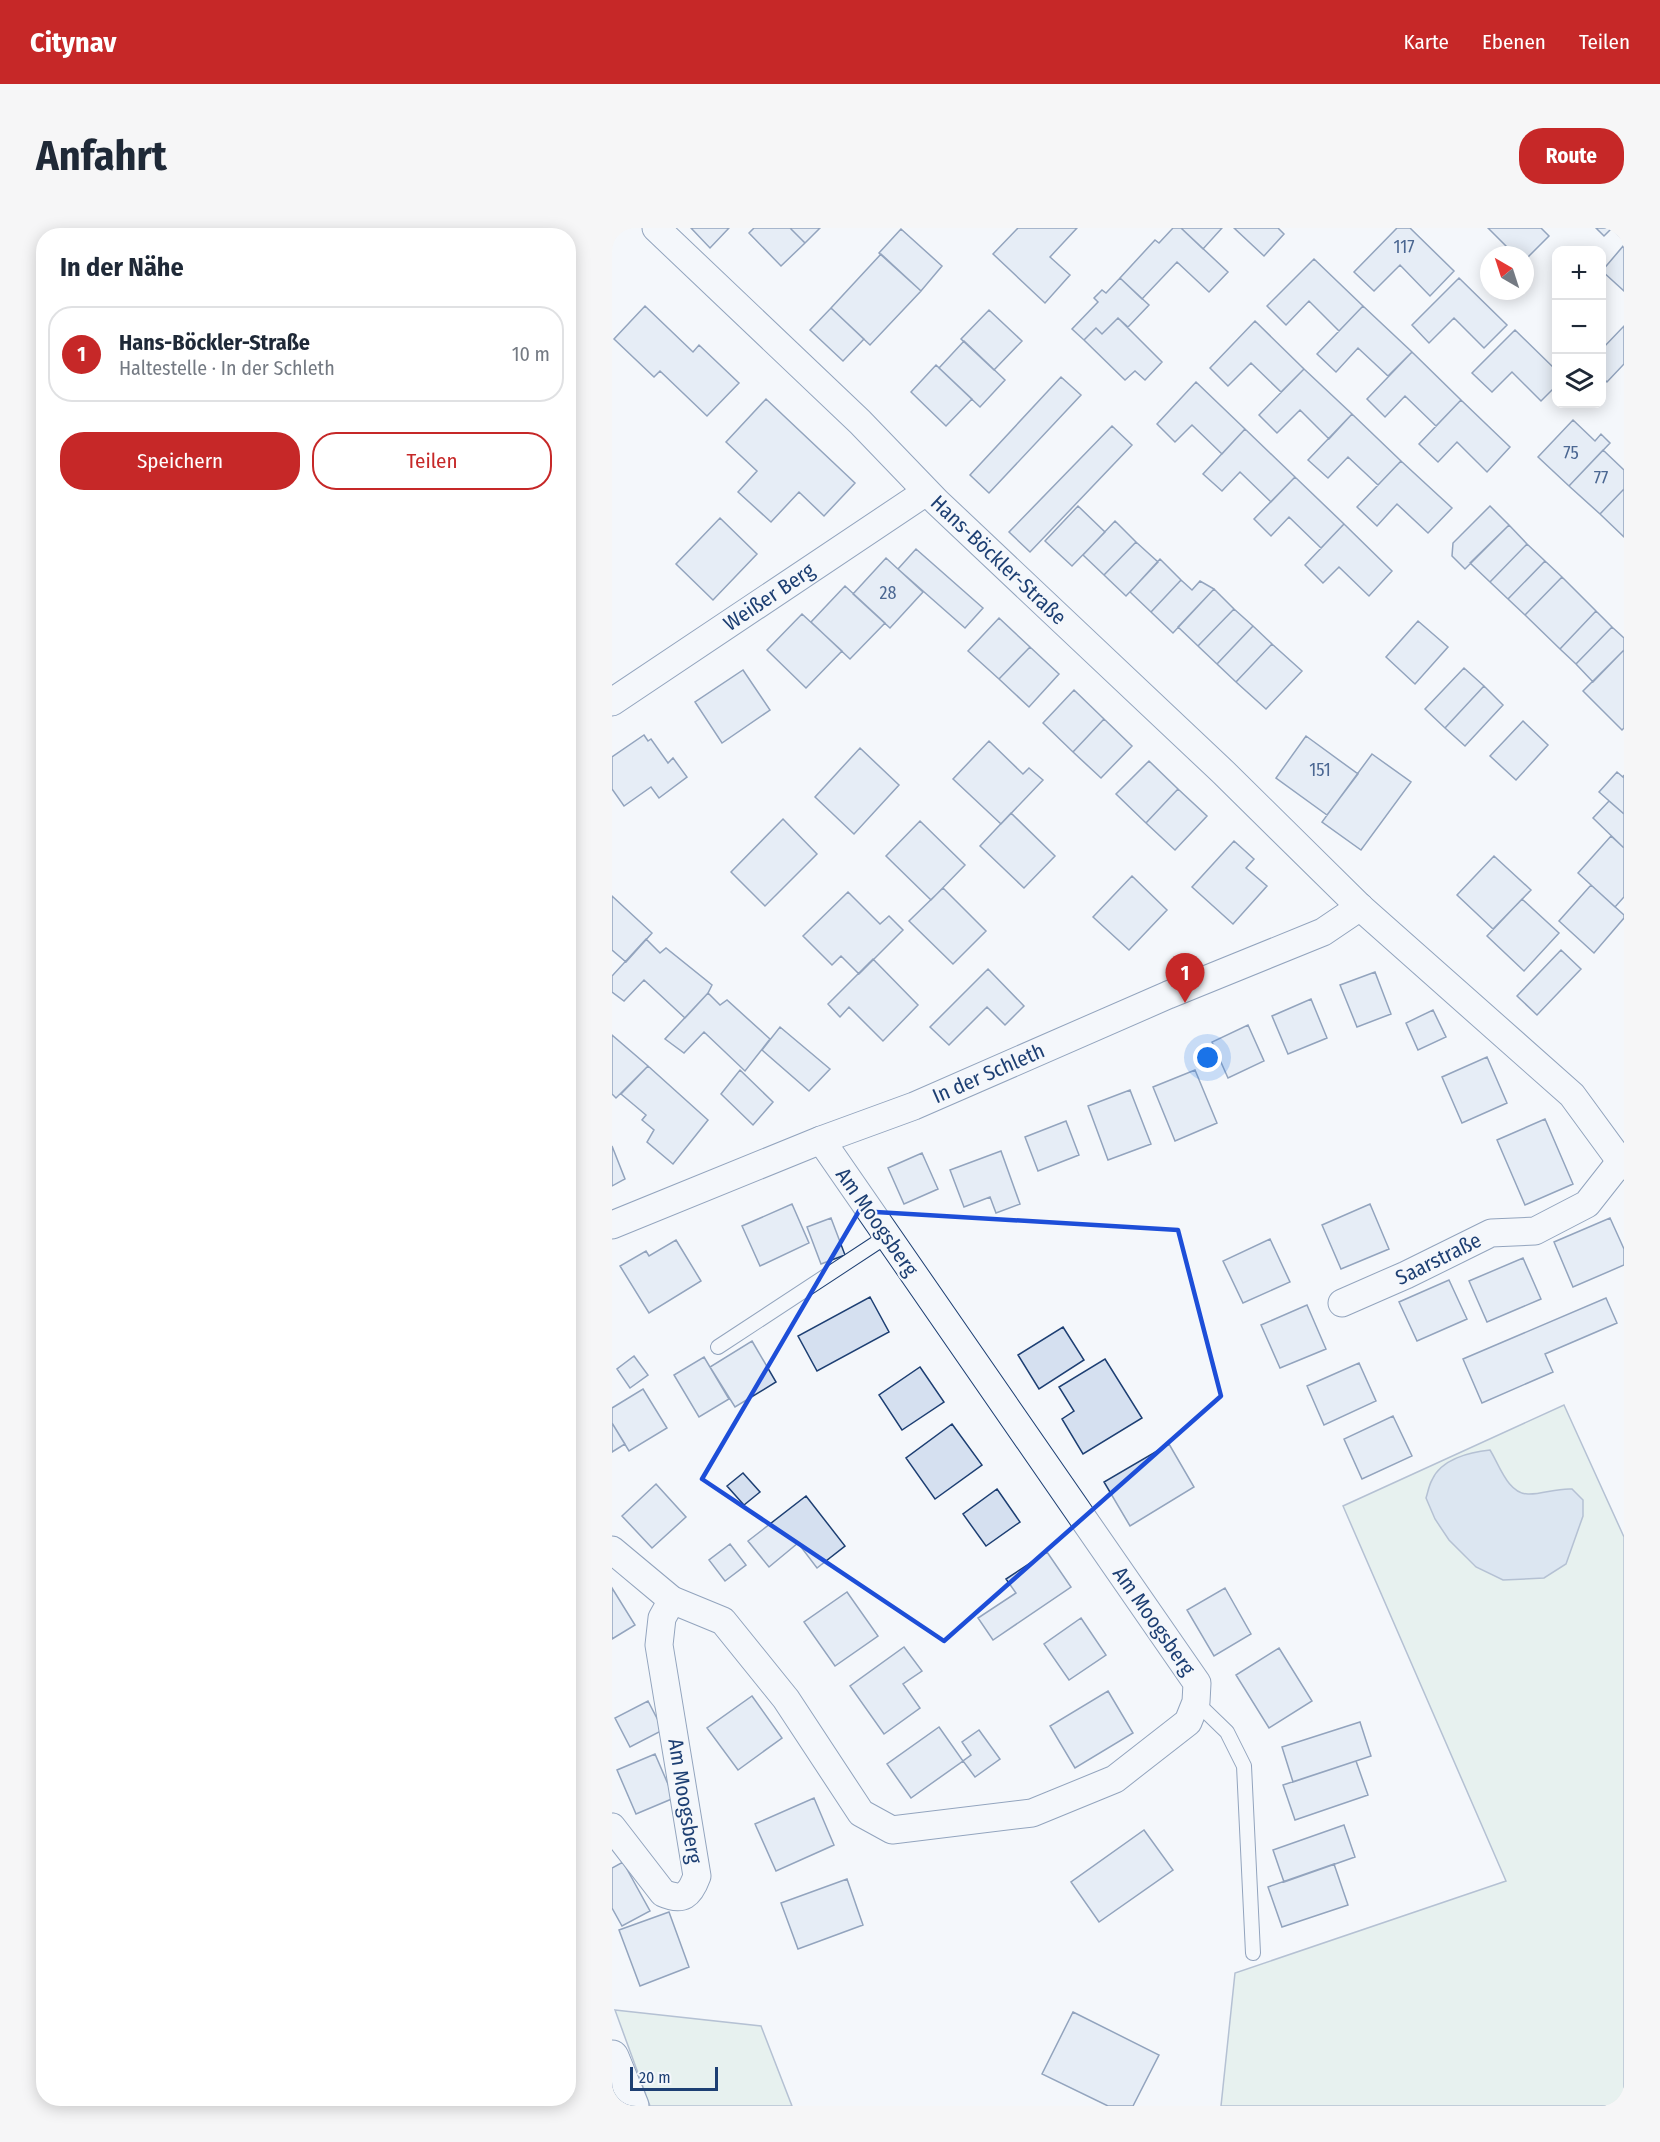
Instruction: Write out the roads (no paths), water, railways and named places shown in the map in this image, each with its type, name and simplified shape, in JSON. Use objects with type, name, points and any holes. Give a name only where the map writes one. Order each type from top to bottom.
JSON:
[{"type":"main road","points":[[612,2056],[632,2106]]},
{"type":"street","name":"Hans-Böckler-Straße","points":[[656,228],[860,422],[926,492],[1222,771],[1360,907],[1572,1095],[1622,1164]]},
{"type":"street","name":"Weißer Berg","points":[[612,702],[926,492]]},
{"type":"street","name":"In der Schleth","points":[[612,1225],[821,1140],[914,1106],[1168,995],[1323,932],[1360,907]]},
{"type":"street","name":"Am Moogsberg","points":[[612,1550],[672,1600],[723,1621],[786,1699],[861,1813],[892,1830],[1032,1813],[1114,1779],[1188,1722],[1196,1702],[1197,1683],[821,1140]]},
{"type":"street","name":"Saarstraße","points":[[1342,1303],[1406,1275],[1491,1233],[1534,1231],[1587,1204],[1622,1164]]},
{"type":"street","name":"Am Moogsberg","points":[[612,1827],[663,1893],[674,1898],[685,1896],[692,1889],[697,1876],[659,1645],[662,1618],[672,1600]]},
{"type":"lane","points":[[718,1347],[887,1236]]},
{"type":"lane","points":[[1196,1702],[1227,1732],[1244,1766],[1253,1953]]},
{"type":"water","points":[[1490,1450],[1515,1490],[1534,1494],[1572,1489],[1583,1500],[1583,1516],[1566,1564],[1544,1578],[1503,1580],[1476,1567],[1449,1540],[1435,1519],[1426,1498],[1431,1482],[1442,1467],[1465,1455]]},
{"type":"place","name":"Hans-Böckler-Straße","points":[[1185,1003]]}]
